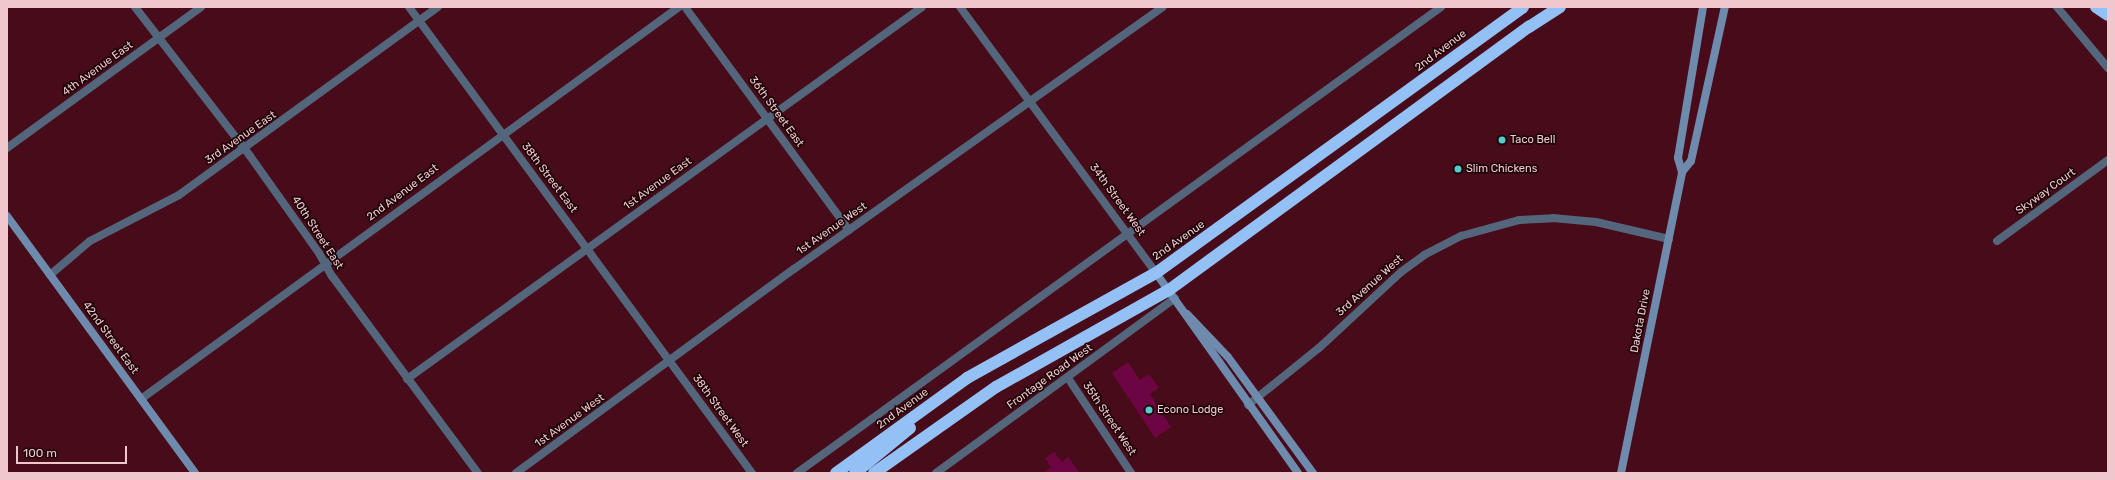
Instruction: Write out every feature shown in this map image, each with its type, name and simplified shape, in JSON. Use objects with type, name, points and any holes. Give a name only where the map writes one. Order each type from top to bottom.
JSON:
[{"type":"highway","points":[[874,473],[996,387],[1172,294],[1529,27],[1560,7]]},
{"type":"highway","points":[[2096,7],[2108,15]]},
{"type":"highway","name":"2nd Avenue","points":[[836,473],[968,378],[1000,359],[1115,299],[1156,273],[1518,8]]},
{"type":"highway","points":[[855,473],[1000,359]]},
{"type":"street","name":"40th Street East","points":[[136,7],[158,38],[244,149],[407,379],[478,473]]},
{"type":"street","name":"4th Avenue East","points":[[7,148],[202,7]]},
{"type":"street","name":"38th Street East","points":[[409,7],[671,362]]},
{"type":"street","name":"3rd Avenue East","points":[[50,275],[90,241],[179,195],[438,7]]},
{"type":"street","name":"2nd Avenue East","points":[[141,399],[326,265],[444,176],[504,136],[679,7]]},
{"type":"street","name":"36th Street East","points":[[685,7],[849,230]]},
{"type":"street","name":"1st Avenue East","points":[[407,379],[922,7]]},
{"type":"street","name":"34th Street West","points":[[960,7],[1031,101],[1172,294],[1185,312],[1200,339],[1298,473]]},
{"type":"street","name":"1st Avenue West","points":[[516,473],[671,362],[696,341],[849,230],[1162,7]]},
{"type":"street","points":[[797,473],[1441,7]]},
{"type":"street","name":"Dakota Drive","points":[[1621,473],[1682,172],[1678,158],[1703,7]]},
{"type":"street","name":"Dakota Drive","points":[[1682,172],[1691,161],[1725,7]]},
{"type":"street","points":[[2057,7],[2108,68]]},
{"type":"street","name":"Skyway Court","points":[[1997,240],[2108,160]]},
{"type":"street","name":"42nd Street East","points":[[7,216],[195,473]]},
{"type":"street","name":"3rd Avenue West","points":[[1248,405],[1319,348],[1401,272],[1424,255],[1461,236],[1519,220],[1553,218],[1596,222],[1669,239]]},
{"type":"street","name":"Frontage Road West","points":[[936,473],[1068,378],[1172,294]]},
{"type":"street","name":"34th Street West","points":[[1185,312],[1217,342],[1313,473]]},
{"type":"street","name":"38th Street West","points":[[671,362],[752,473]]},
{"type":"street","name":"35th Street West","points":[[1068,378],[1131,473]]},
{"type":"building","name":"Econo Lodge","points":[[1128,362],[1140,380],[1149,374],[1159,388],[1150,394],[1171,427],[1155,438],[1112,373]]},
{"type":"building","points":[[1054,452],[1062,462],[1068,457],[1080,473],[1043,473],[1051,467],[1045,458]]},
{"type":"place","name":"Taco Bell","points":[[1502,140]]},
{"type":"place","name":"Slim Chickens","points":[[1458,169]]},
{"type":"place","name":"Econo Lodge","points":[[1149,410]]}]
